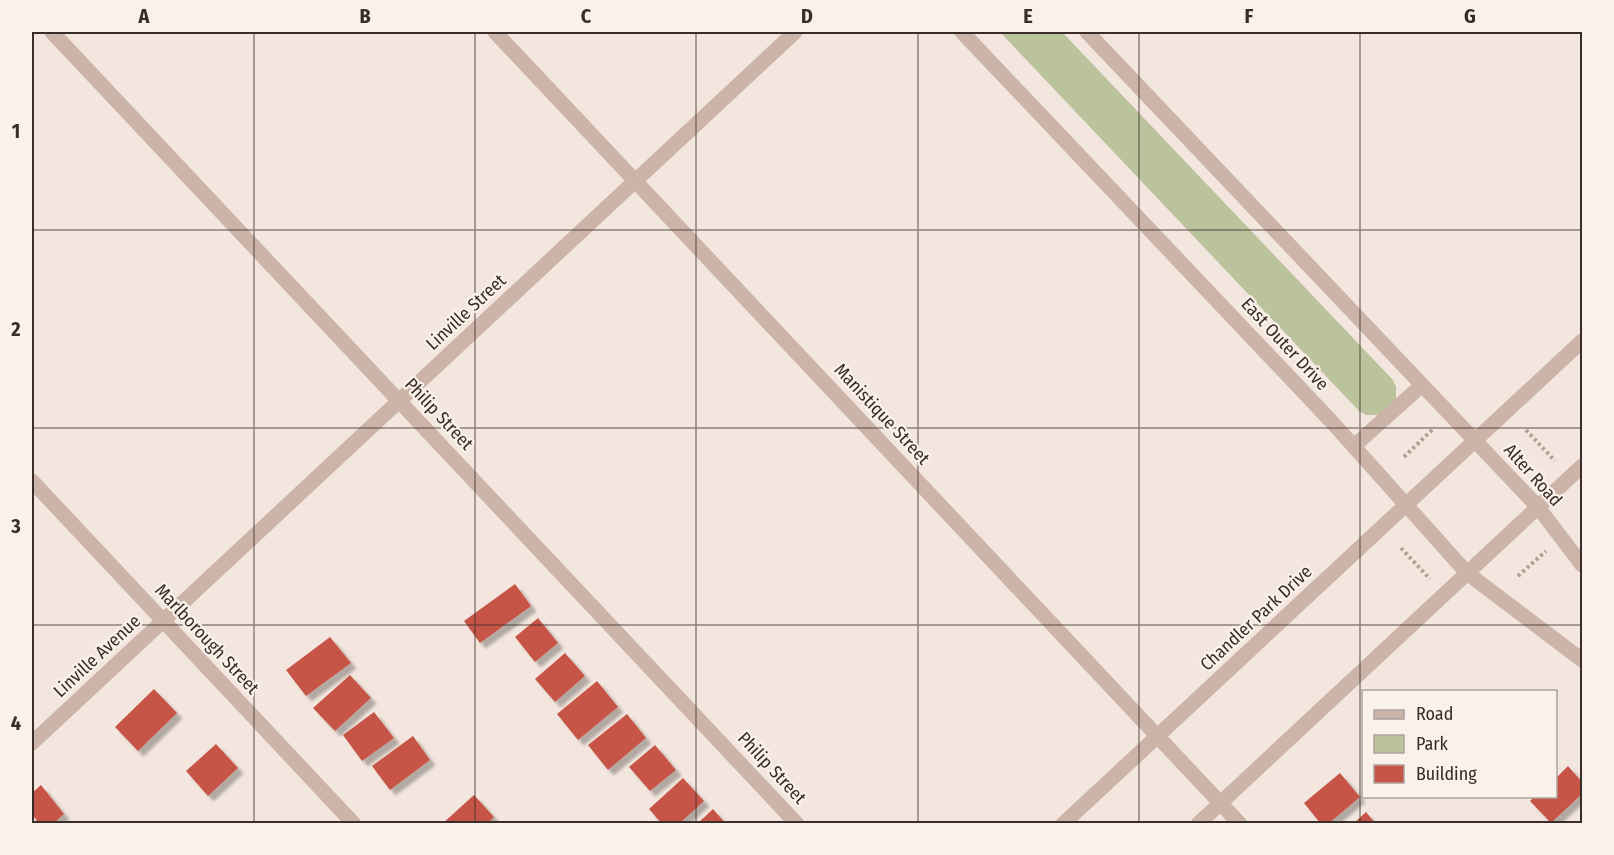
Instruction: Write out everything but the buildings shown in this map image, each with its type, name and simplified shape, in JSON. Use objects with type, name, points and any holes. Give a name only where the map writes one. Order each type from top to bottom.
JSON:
[{"type":"street","name":"Philip Street","points":[[52,32],[797,824]]},
{"type":"street","name":"Manistique Street","points":[[495,32],[1240,824]]},
{"type":"street","name":"Linville Street","points":[[163,621],[795,32]]},
{"type":"street","name":"East Outer Drive","points":[[962,32],[1354,446],[1467,573]]},
{"type":"street","points":[[1087,32],[1475,441],[1582,341]]},
{"type":"street","points":[[1354,446],[1422,385]]},
{"type":"street","name":"Chandler Park Drive","points":[[1063,824],[1475,441]]},
{"type":"street","name":"Alter Road","points":[[1475,441],[1538,507],[1582,565]]},
{"type":"street","points":[[1198,824],[1582,466]]},
{"type":"street","name":"Marlborough Street","points":[[32,481],[354,824]]},
{"type":"street","points":[[1467,573],[1582,660]]},
{"type":"street","name":"Linville Avenue","points":[[32,743],[163,621]]},
{"type":"path","points":[[1404,457],[1433,429]]},
{"type":"path","points":[[1526,430],[1555,461]]},
{"type":"path","points":[[1401,548],[1430,579]]},
{"type":"path","points":[[1518,576],[1548,549]]},
{"type":"green space","points":[[1000,32],[1062,32],[1393,380],[1396,387],[1396,400],[1380,415],[1366,415],[1359,411]]}]
